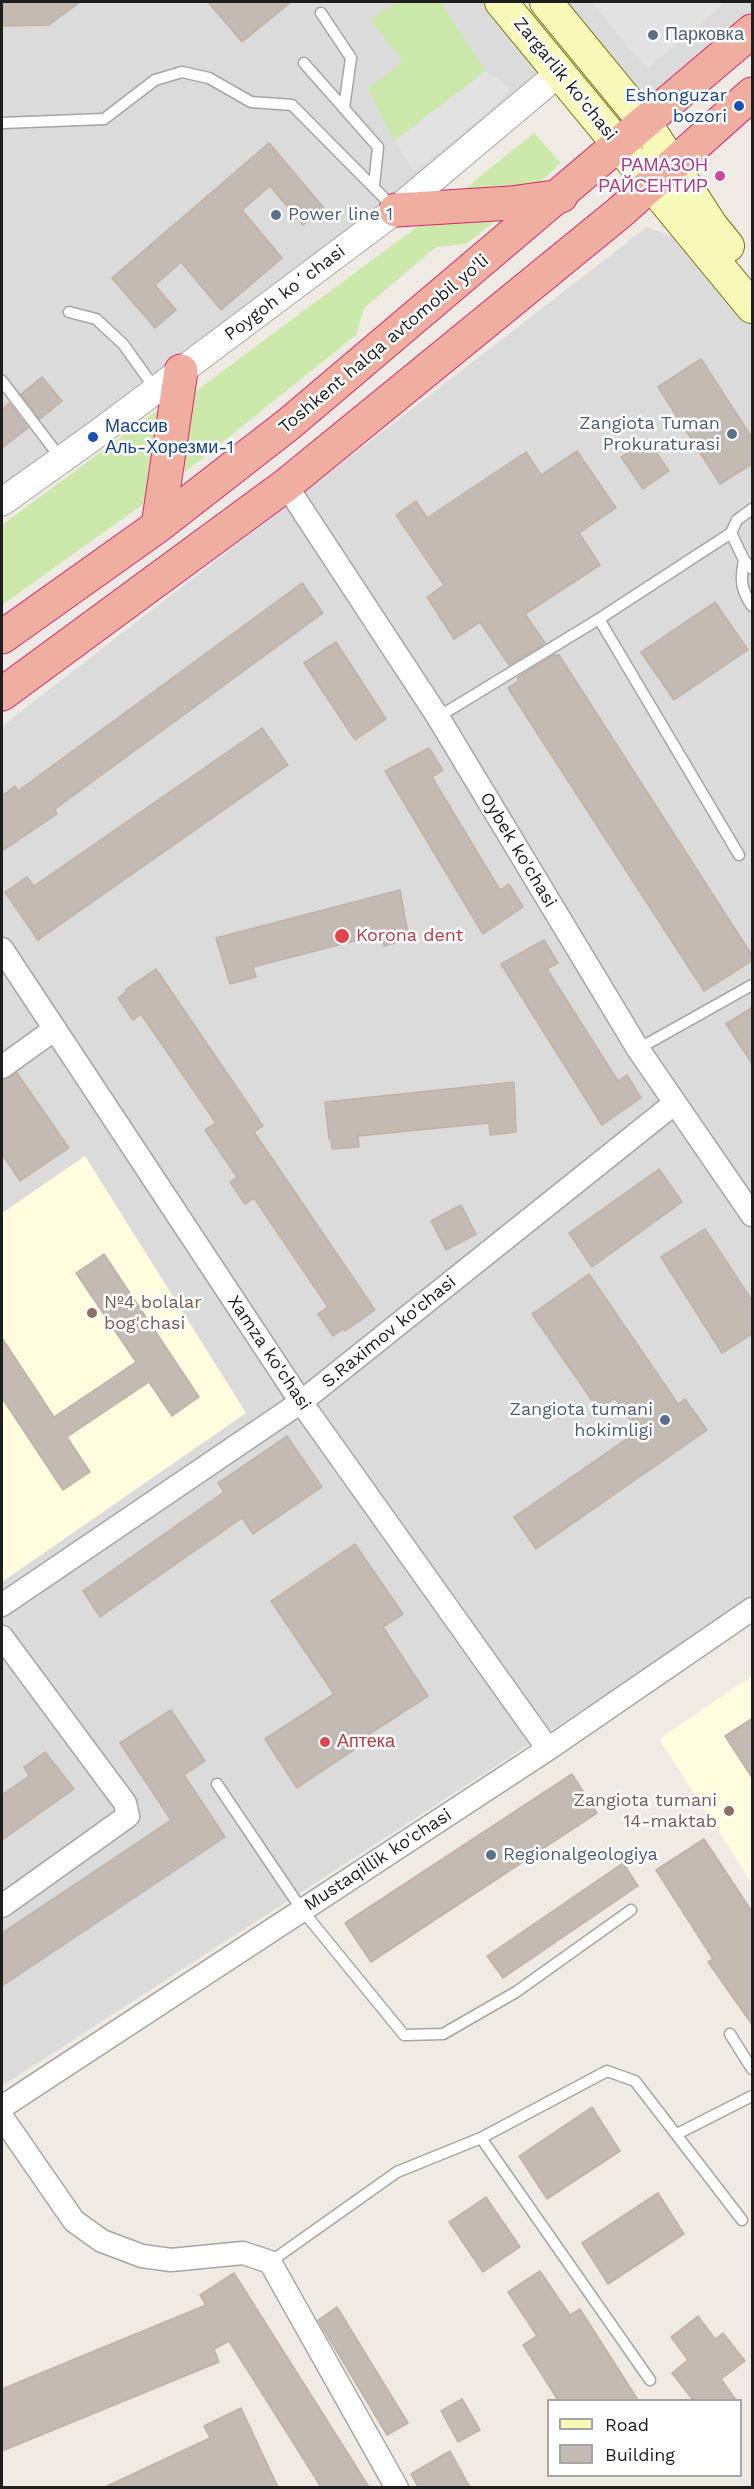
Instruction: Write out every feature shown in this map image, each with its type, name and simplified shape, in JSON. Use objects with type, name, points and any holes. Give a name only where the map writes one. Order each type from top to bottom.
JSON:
[{"type":"highway","name":"Toshkent halqa avtomobil yo'li","points":[[2,637],[158,526],[290,423],[753,32]]},
{"type":"highway","points":[[2,694],[286,485],[662,176],[753,94]]},
{"type":"highway","points":[[396,210],[511,203],[561,196]]},
{"type":"highway","points":[[158,526],[168,381]]},
{"type":"main road","name":"Zargarlik ko'chasi","points":[[501,2],[619,146],[662,176]]},
{"type":"main road","name":"Zargarlik ko'chasi","points":[[546,2],[646,124],[662,176]]},
{"type":"main road","points":[[662,176],[711,225],[753,275]]},
{"type":"main road","points":[[662,176],[753,307]]},
{"type":"street","name":"Poygoh koʻchasi","points":[[2,502],[62,460],[396,210],[559,73]]},
{"type":"street","name":"Oybek ko'chasi","points":[[286,485],[438,717],[638,1049],[753,1215]]},
{"type":"street","name":"Xamza ko'chasi","points":[[2,949],[301,1402],[548,1749]]},
{"type":"street","points":[[2,1067],[55,1029]]},
{"type":"street","name":"S.Raximov ko'chasi","points":[[2,1605],[301,1402],[675,1103]]},
{"type":"street","name":"Mustaqillik ko'chasi","points":[[2,2107],[548,1749],[753,1609]]},
{"type":"street","points":[[2,1637],[125,1803],[128,1816],[2,1906]]},
{"type":"street","points":[[2,2117],[74,2221],[102,2241],[142,2256],[171,2260],[243,2253],[270,2262],[397,2487]]},
{"type":"lane","points":[[321,13],[351,58],[344,108]]},
{"type":"lane","points":[[304,63],[378,147],[374,185]]},
{"type":"lane","points":[[2,123],[104,119],[155,80],[182,72],[194,74],[208,78],[251,102],[292,105],[374,185],[396,210]]},
{"type":"lane","points":[[69,312],[96,319],[168,381]]},
{"type":"lane","points":[[2,381],[62,460]]},
{"type":"lane","points":[[438,717],[599,619],[731,533],[737,520],[753,509]]},
{"type":"lane","points":[[731,533],[744,560],[753,569]]},
{"type":"lane","points":[[744,560],[741,575],[742,591],[753,606]]},
{"type":"lane","points":[[599,619],[739,855]]},
{"type":"lane","points":[[638,1049],[753,985]]},
{"type":"lane","points":[[217,1784],[302,1910],[404,2035],[443,2034],[516,1992],[631,1910]]},
{"type":"lane","points":[[730,2034],[753,2069]]},
{"type":"lane","points":[[270,2262],[397,2172],[481,2138],[607,2071],[635,2081],[742,2220]]},
{"type":"lane","points":[[677,2134],[753,2096]]},
{"type":"lane","points":[[481,2138],[650,2380]]},
{"type":"shaded area","points":[[2,2],[501,2],[559,73],[2,502]]},
{"type":"shaded area","points":[[565,2],[752,2],[752,31],[646,124],[637,88]]},
{"type":"shaded area","name":"Парковка","points":[[591,2],[726,2],[647,69]]},
{"type":"shaded area","points":[[486,71],[510,87],[504,97],[460,136],[414,171],[394,141]]},
{"type":"shaded area","points":[[647,227],[674,237],[752,325],[752,1600],[2,2086],[2,726]]},
{"type":"shaded area","name":"№4 bolalar bog'chasi","points":[[85,1156],[246,1413],[2,1582],[2,1213]]},
{"type":"shaded area","name":"Zangiota tumani 14-maktab","points":[[752,1676],[752,1883],[659,1739]]},
{"type":"green space","points":[[397,2],[440,2],[486,71],[394,141],[368,89],[403,61],[370,20]]},
{"type":"green space","points":[[534,133],[561,163],[541,181],[510,191],[456,196]]},
{"type":"green space","points":[[430,217],[498,219],[466,244],[436,247],[364,308],[356,335],[184,473],[192,394]]},
{"type":"green space","points":[[155,412],[166,416],[152,498],[2,605],[2,525]]},
{"type":"building","points":[[2,2],[80,2],[49,25],[2,26]]},
{"type":"building","points":[[208,2],[291,2],[242,42]]},
{"type":"building","points":[[269,143],[324,208],[303,225],[270,186],[242,210],[282,258],[221,310],[181,262],[155,285],[176,310],[155,328],[112,278]]},
{"type":"building","points":[[701,359],[753,439],[753,463],[720,484],[658,387]]},
{"type":"building","points":[[42,377],[62,401],[40,419],[21,394]]},
{"type":"building","points":[[9,403],[28,428],[2,448],[2,410]]},
{"type":"building","points":[[647,439],[669,471],[643,489],[621,457]]},
{"type":"building","points":[[577,451],[616,508],[579,533],[600,565],[525,614],[545,643],[509,665],[480,622],[454,639],[427,597],[444,585],[396,515],[416,501],[427,518],[526,452],[541,475]]},
{"type":"building","points":[[302,583],[323,613],[55,809],[57,814],[2,851],[2,796],[15,786],[18,791]]},
{"type":"building","points":[[715,602],[748,650],[674,700],[641,652]]},
{"type":"building","points":[[336,642],[386,719],[355,740],[304,663]]},
{"type":"building","points":[[554,655],[559,655],[753,957],[753,960],[704,991],[508,688],[519,681],[517,678]]},
{"type":"building","points":[[262,728],[288,765],[38,940],[5,892],[27,877],[34,886]]},
{"type":"building","points":[[429,748],[443,770],[432,777],[500,890],[509,884],[523,907],[483,934],[385,771]]},
{"type":"building","points":[[400,890],[409,939],[384,946],[381,934],[253,967],[256,977],[230,984],[216,938]]},
{"type":"building","points":[[544,940],[558,963],[547,969],[618,1081],[627,1075],[641,1098],[602,1125],[501,964]]},
{"type":"building","points":[[156,969],[263,1126],[254,1132],[375,1310],[345,1331],[343,1329],[333,1336],[318,1314],[328,1307],[254,1198],[245,1204],[230,1182],[237,1177],[205,1130],[216,1123],[141,1014],[133,1020],[118,998],[126,992],[125,990]]},
{"type":"building","points":[[753,1007],[753,1065],[726,1024]]},
{"type":"building","points":[[17,1073],[69,1148],[20,1181],[2,1154],[2,1080]]},
{"type":"building","points":[[514,1082],[516,1132],[490,1135],[489,1123],[358,1136],[359,1147],[332,1149],[325,1102]]},
{"type":"building","points":[[659,1169],[682,1202],[592,1267],[569,1233]]},
{"type":"building","points":[[461,1205],[476,1234],[446,1250],[431,1221]]},
{"type":"building","points":[[705,1229],[753,1302],[753,1333],[722,1353],[661,1257]]},
{"type":"building","points":[[104,1254],[199,1397],[172,1416],[149,1382],[67,1437],[90,1472],[63,1490],[2,1398],[2,1338],[54,1417],[136,1362],[76,1273]]},
{"type":"building","name":"Zangiota tumani hokimligi","points":[[589,1274],[678,1404],[685,1399],[707,1430],[536,1549],[514,1517],[638,1431],[615,1398],[598,1409],[532,1314]]},
{"type":"building","points":[[287,1436],[322,1487],[253,1534],[242,1518],[100,1617],[83,1591],[224,1492],[218,1483]]},
{"type":"building","points":[[355,1544],[403,1614],[383,1627],[428,1696],[357,1742],[360,1746],[297,1788],[265,1739],[334,1694],[271,1601]]},
{"type":"building","points":[[171,1710],[205,1761],[184,1775],[225,1837],[2,1986],[2,1933],[171,1820],[120,1743]]},
{"type":"building","points":[[753,1718],[753,1779],[725,1736]]},
{"type":"building","points":[[45,1752],[74,1789],[2,1840],[2,1795],[29,1776],[24,1767]]},
{"type":"building","points":[[572,1774],[597,1813],[371,1962],[345,1923]]},
{"type":"building","points":[[704,1839],[753,1913],[753,2026],[708,1962],[713,1959],[656,1870]]},
{"type":"building","points":[[623,1863],[638,1886],[503,1978],[487,1956]]},
{"type":"building","points":[[592,2107],[620,2151],[547,2199],[519,2156]]},
{"type":"building","points":[[658,2193],[684,2234],[608,2284],[582,2243]]},
{"type":"building","points":[[486,2197],[520,2247],[483,2272],[449,2222]]},
{"type":"building","points":[[540,2271],[570,2315],[580,2309],[637,2399],[557,2399],[523,2345],[537,2336],[508,2292]]},
{"type":"building","points":[[234,2273],[369,2487],[321,2487],[229,2341],[214,2349],[219,2362],[2,2451],[2,2389],[206,2305],[200,2295]]},
{"type":"building","points":[[337,2307],[408,2423],[387,2435],[318,2320]]},
{"type":"building","points":[[698,2316],[715,2339],[723,2333],[745,2361],[721,2379],[735,2399],[692,2399],[672,2373],[688,2360],[671,2337]]},
{"type":"building","points":[[462,2399],[480,2430],[458,2442],[441,2411]]},
{"type":"building","points":[[241,2408],[278,2487],[105,2487],[210,2438],[204,2426]]},
{"type":"building","points":[[450,2451],[470,2487],[418,2487],[411,2474]]},
{"type":"place","name":"Парковка","points":[[653,35]]},
{"type":"place","name":"Eshonguzar bozori","points":[[739,106]]},
{"type":"place","name":"РАМАЗОН РАЙСЕНТИР","points":[[720,176]]},
{"type":"place","name":"Power line 1","points":[[276,215]]},
{"type":"place","name":"Zangiota Tuman Prokuraturasi","points":[[732,434]]},
{"type":"place","name":"Массив Аль-Хорезми-1","points":[[93,437]]},
{"type":"place","name":"Korona dent","points":[[342,936]]},
{"type":"place","name":"№4 bolalar bog'chasi","points":[[92,1313]]},
{"type":"place","name":"Zangiota tumani hokimligi","points":[[665,1420]]},
{"type":"place","name":"Аптека","points":[[325,1742]]},
{"type":"place","name":"Zangiota tumani 14-maktab","points":[[729,1811]]},
{"type":"place","name":"Regionalgeologiya","points":[[491,1855]]}]
